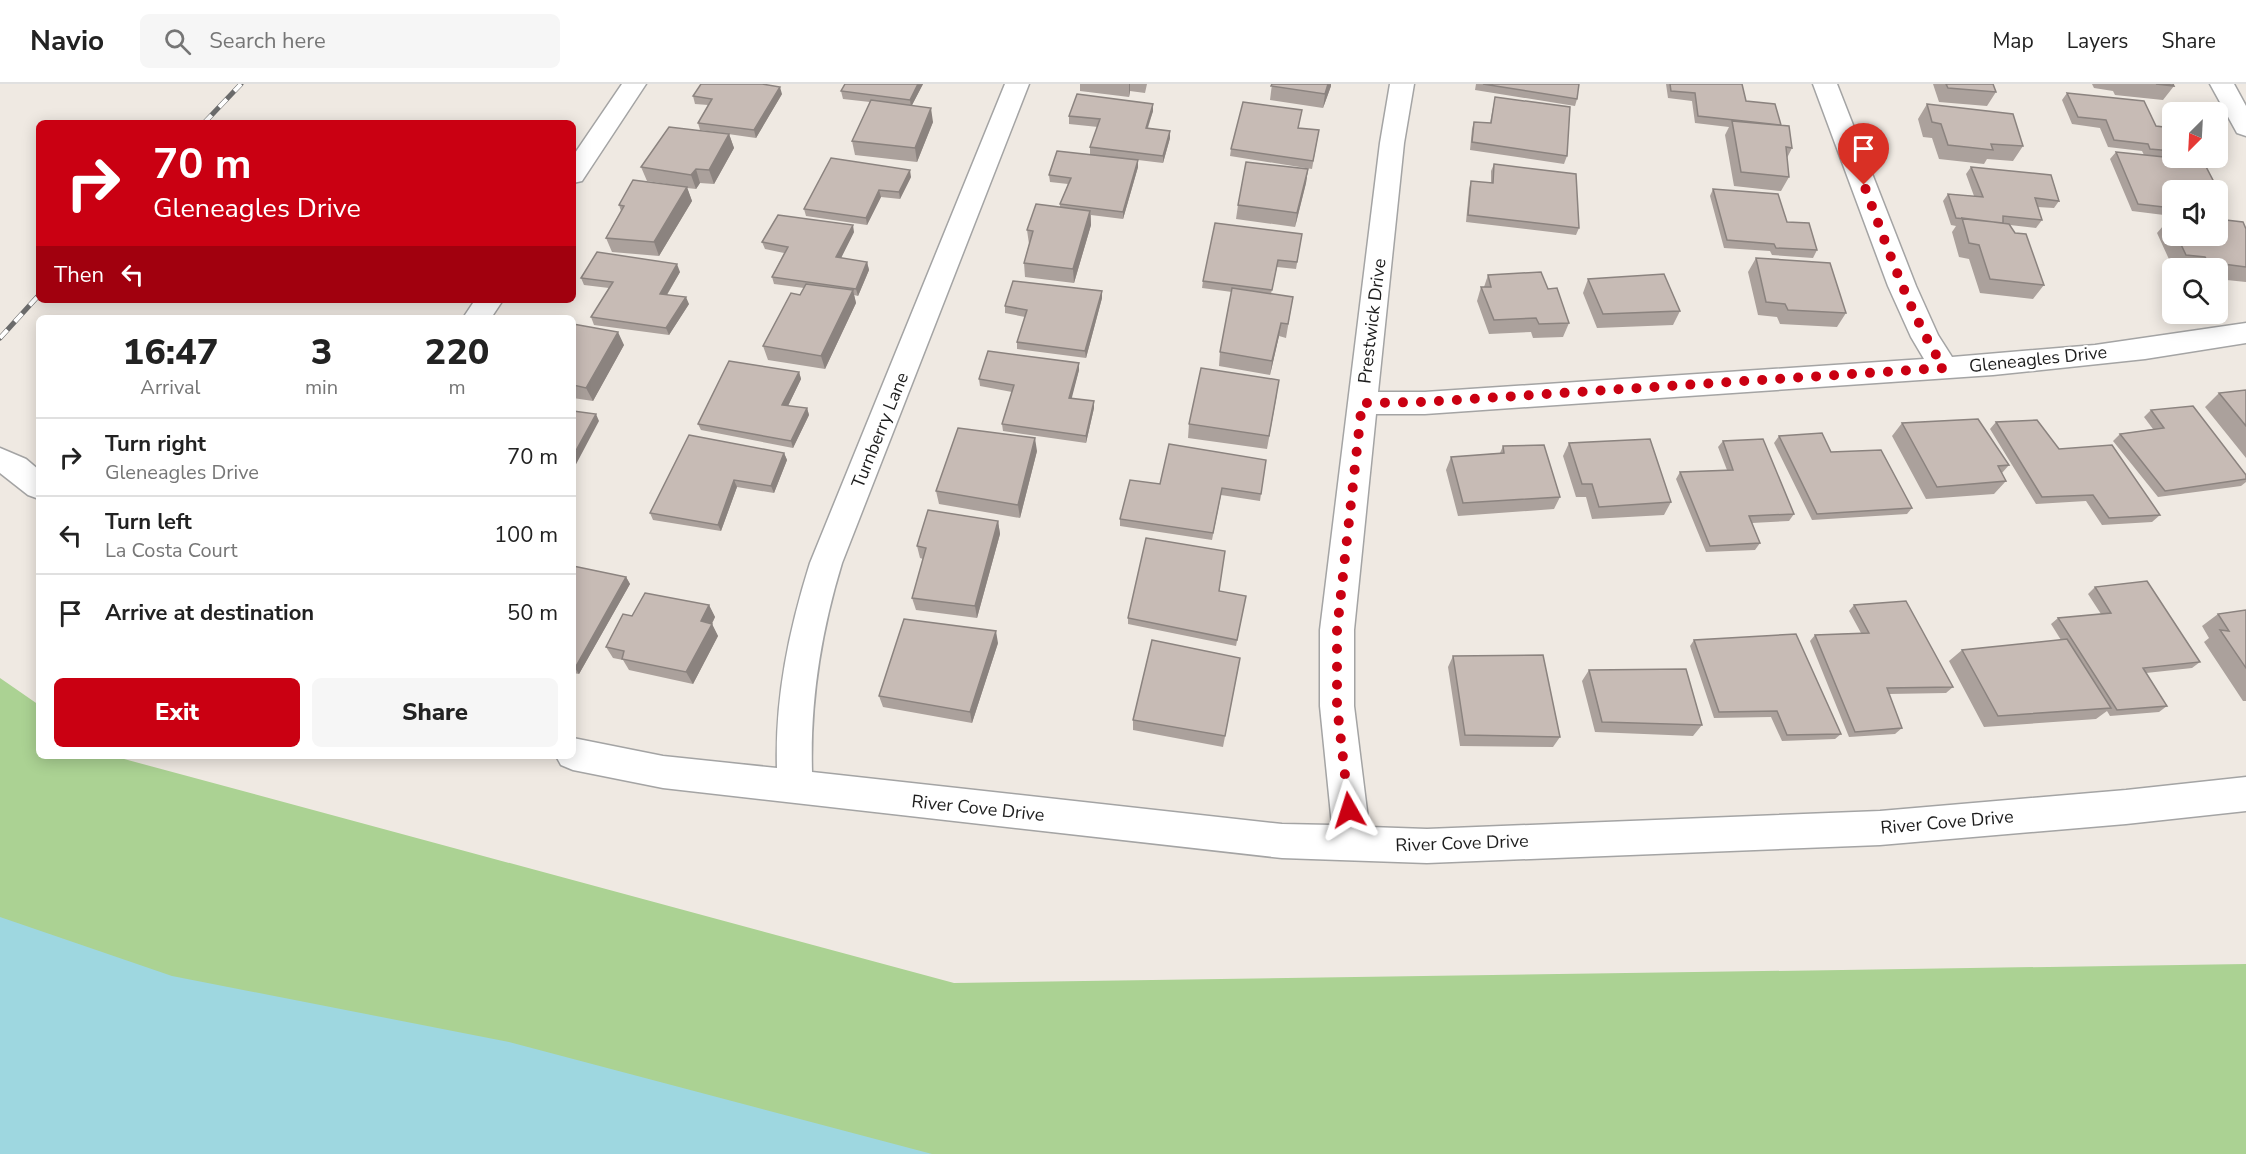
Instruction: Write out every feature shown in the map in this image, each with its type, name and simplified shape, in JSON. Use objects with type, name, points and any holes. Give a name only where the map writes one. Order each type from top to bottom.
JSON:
[{"type":"street","points":[[576,171],[634,84]]},
{"type":"street","name":"Turnberry Lane","points":[[795,788],[793,738],[799,670],[809,614],[826,563],[1017,84]]},
{"type":"street","name":"Prestwick Drive","points":[[1353,845],[1337,706],[1337,630],[1392,143],[1402,84]]},
{"type":"street","points":[[1825,84],[1902,286],[1925,337],[1944,368]]},
{"type":"street","points":[[2223,84],[2246,128]]},
{"type":"street","name":"Gleneagles Drive","points":[[1362,403],[1425,402],[1944,368],[2076,357],[2246,333]]},
{"type":"street","points":[[0,460],[36,484]]},
{"type":"street","name":"River Cove Drive","points":[[576,755],[663,772],[795,788],[1282,841],[1353,845],[1427,846],[1880,828],[2126,807],[2246,794]]},
{"type":"green space","points":[[0,678],[36,703],[36,759],[124,759],[954,983],[2246,964],[2246,1154],[0,1154]]},
{"type":"water","points":[[0,917],[172,976],[509,1042],[932,1154],[0,1154]]},
{"type":"building","points":[[701,84],[762,84],[780,87],[754,130],[698,123],[712,99],[693,96]]},
{"type":"building","points":[[845,84],[918,84],[910,100],[841,91]]},
{"type":"building","points":[[1272,84],[1328,84],[1325,94],[1271,86]]},
{"type":"building","points":[[1483,84],[1579,84],[1577,99]]},
{"type":"building","points":[[1670,84],[1742,84],[1746,101],[1775,104],[1781,125],[1698,116],[1695,93],[1671,91]]},
{"type":"building","points":[[1946,84],[1993,84],[1996,92],[1948,88]]},
{"type":"building","points":[[2067,93],[2144,101],[2156,126],[2162,127],[2162,150],[2150,149],[2148,144],[2114,140],[2106,120],[2078,117]]},
{"type":"building","points":[[1077,94],[1153,104],[1146,128],[1170,131],[1163,156],[1090,147],[1100,119],[1069,116]]},
{"type":"building","points":[[1495,97],[1570,107],[1567,156],[1472,142],[1474,122],[1491,123]]},
{"type":"building","points":[[871,100],[931,108],[915,148],[852,141]]},
{"type":"building","points":[[1243,102],[1302,110],[1298,128],[1319,130],[1313,161],[1231,149]]},
{"type":"building","points":[[1927,104],[2013,114],[2023,146],[1991,144],[1993,150],[1948,145],[1941,124],[1932,122]]},
{"type":"building","points":[[1732,121],[1789,126],[1792,148],[1786,147],[1789,177],[1741,172]]},
{"type":"building","points":[[669,127],[729,134],[709,170],[696,169],[691,175],[641,167]]},
{"type":"building","points":[[1057,151],[1138,160],[1123,212],[1060,204],[1071,178],[1049,175]]},
{"type":"building","points":[[2116,152],[2162,157],[2162,168],[2207,168],[2213,180],[2162,180],[2162,207],[2138,204]]},
{"type":"building","points":[[831,158],[910,170],[899,192],[879,190],[866,218],[804,209]]},
{"type":"building","points":[[1246,162],[1308,169],[1297,213],[1238,205]]},
{"type":"building","points":[[1494,164],[1576,174],[1579,228],[1468,215],[1471,181],[1493,183]]},
{"type":"building","points":[[1971,167],[2051,175],[2059,201],[2035,198],[2042,220],[2003,216],[2003,223],[1956,218],[1948,194],[1983,197]]},
{"type":"building","points":[[633,180],[687,187],[654,242],[606,238],[624,206],[619,205]]},
{"type":"building","points":[[1713,189],[1778,194],[1787,222],[1809,223],[1817,250],[1776,248],[1774,244],[1727,240]]},
{"type":"building","points":[[1036,204],[1090,211],[1073,269],[1024,263],[1033,231],[1027,230]]},
{"type":"building","points":[[778,215],[853,225],[836,257],[867,262],[856,289],[772,277],[788,247],[762,242]]},
{"type":"building","points":[[1962,218],[2009,224],[2015,233],[2026,234],[2044,285],[1990,279],[1979,245],[1969,243]]},
{"type":"building","points":[[2228,220],[2243,222],[2246,229],[2246,267],[2228,265],[2228,258],[2186,255],[2182,246],[2228,246]]},
{"type":"building","points":[[1215,223],[1302,234],[1297,262],[1278,260],[1272,290],[1203,281]]},
{"type":"building","points":[[597,252],[677,264],[660,294],[686,297],[666,328],[591,317],[613,282],[581,278]]},
{"type":"building","points":[[1756,258],[1830,263],[1846,313],[1788,310],[1785,304],[1766,302]]},
{"type":"building","points":[[1541,272],[1548,289],[1557,288],[1569,323],[1539,324],[1536,318],[1494,320],[1481,287],[1491,287],[1488,275]]},
{"type":"building","points":[[1664,274],[1680,311],[1603,314],[1588,279]]},
{"type":"building","points":[[1013,281],[1102,291],[1085,351],[1017,342],[1027,310],[1005,306]]},
{"type":"building","points":[[806,284],[853,290],[821,356],[763,346],[791,293],[800,295]]},
{"type":"building","points":[[1232,288],[1293,297],[1288,324],[1281,323],[1272,361],[1220,352]]},
{"type":"building","points":[[576,325],[618,332],[586,388],[576,386]]},
{"type":"building","points":[[988,351],[1079,363],[1069,398],[1094,401],[1086,436],[1002,424],[1014,385],[979,379]]},
{"type":"building","points":[[729,361],[799,372],[782,405],[807,408],[791,441],[698,424]]},
{"type":"building","points":[[1201,368],[1279,380],[1269,436],[1189,424]]},
{"type":"building","points":[[2246,390],[2246,426],[2219,393]]},
{"type":"building","points":[[2193,406],[2246,475],[2246,479],[2165,491],[2120,434],[2164,428],[2151,410]]},
{"type":"building","points":[[576,411],[596,414],[576,451]]},
{"type":"building","points":[[1978,419],[2009,465],[1998,466],[2006,481],[1937,487],[1902,423]]},
{"type":"building","points":[[2037,420],[2059,449],[2112,445],[2160,515],[2109,518],[2093,495],[2042,497],[1996,422]]},
{"type":"building","points":[[958,428],[1035,438],[1018,505],[936,491]]},
{"type":"building","points":[[1822,433],[1831,452],[1881,450],[1912,508],[1817,514],[1779,436]]},
{"type":"building","points":[[689,435],[784,453],[771,486],[734,480],[718,525],[650,513]]},
{"type":"building","points":[[1650,439],[1671,502],[1599,507],[1592,484],[1582,484],[1569,443]]},
{"type":"building","points":[[1763,439],[1794,514],[1749,516],[1760,543],[1710,546],[1680,472],[1733,470],[1723,441]]},
{"type":"building","points":[[1169,444],[1266,460],[1261,494],[1222,488],[1213,533],[1120,519],[1130,480],[1160,484]]},
{"type":"building","points":[[1544,445],[1560,497],[1463,503],[1451,457],[1504,453],[1503,446]]},
{"type":"building","points":[[928,510],[998,521],[975,606],[912,598],[926,548],[917,546]]},
{"type":"building","points":[[1146,538],[1225,551],[1219,591],[1246,596],[1237,640],[1128,618]]},
{"type":"building","points":[[576,567],[626,577],[576,666]]},
{"type":"building","points":[[2147,581],[2200,662],[2143,668],[2167,706],[2117,710],[2058,618],[2111,613],[2095,587]]},
{"type":"building","points":[[645,593],[709,605],[701,621],[712,624],[686,672],[622,659],[624,651],[606,647],[623,614],[632,616]]},
{"type":"building","points":[[1906,601],[1953,687],[1887,688],[1902,728],[1855,732],[1815,635],[1869,633],[1854,605]]},
{"type":"building","points":[[2246,610],[2246,668],[2220,630],[2229,631],[2218,614]]},
{"type":"building","points":[[904,619],[996,631],[970,712],[879,696]]},
{"type":"building","points":[[1796,634],[1841,734],[1787,735],[1777,711],[1719,712],[1694,640]]},
{"type":"building","points":[[2067,639],[2111,708],[1998,716],[1962,650]]},
{"type":"building","points":[[1152,640],[1240,658],[1225,736],[1133,720]]},
{"type":"building","points":[[1543,655],[1560,737],[1465,735],[1453,656]]},
{"type":"building","points":[[1686,669],[1702,725],[1602,722],[1589,670]]},
{"type":"railway","points":[[207,120],[241,84]]},
{"type":"railway","points":[[0,338],[36,298]]},
{"type":"route","points":[[1349,810],[1337,706],[1337,630],[1362,403],[1425,402],[1944,368],[1925,337],[1902,286],[1864,185]]}]
